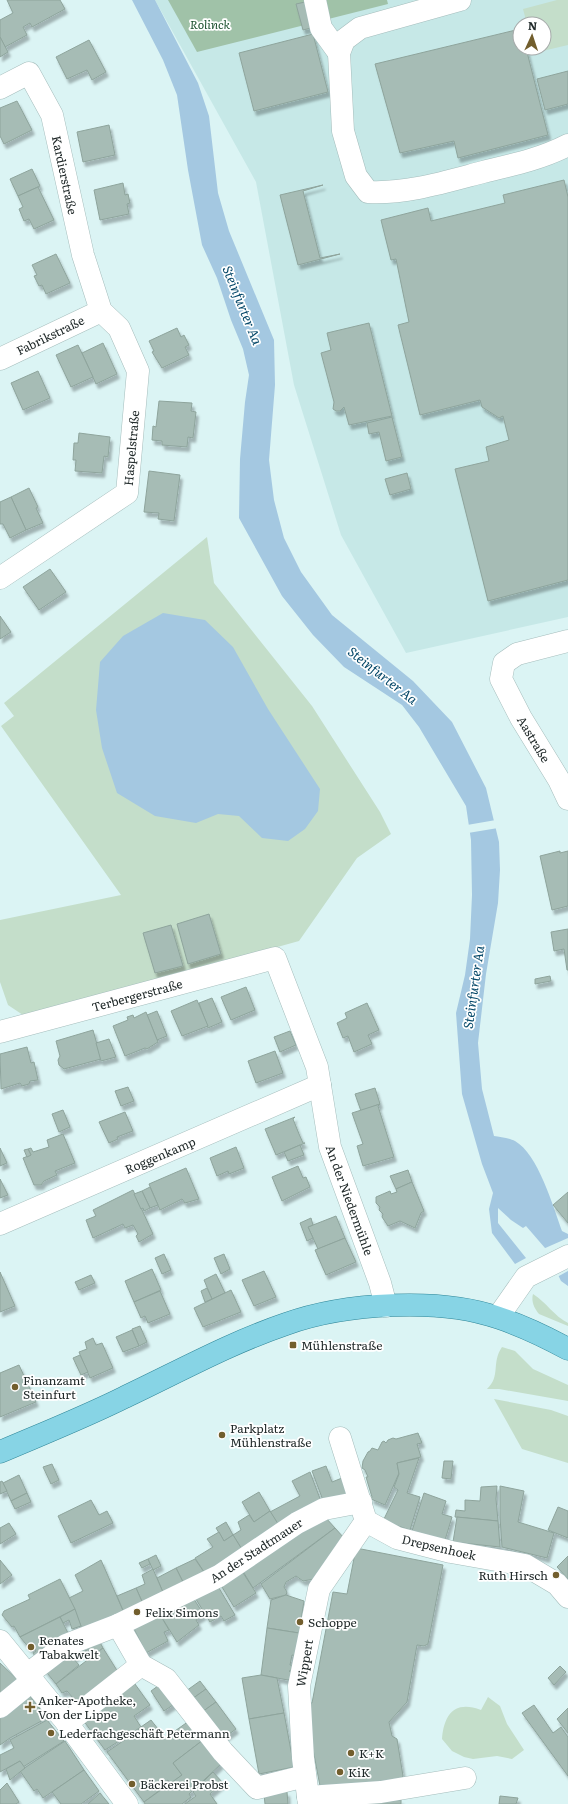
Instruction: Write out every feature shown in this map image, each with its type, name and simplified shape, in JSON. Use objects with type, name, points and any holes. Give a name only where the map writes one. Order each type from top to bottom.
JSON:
[{"type":"main road","points":[[0,1452],[124,1398],[217,1352],[286,1324],[332,1313],[386,1306],[427,1306],[459,1309],[498,1317],[544,1336],[568,1349]]},
{"type":"street","points":[[315,0],[320,28],[339,53]]},
{"type":"street","points":[[460,0],[360,28],[344,40],[339,53],[343,131],[356,176],[368,192],[384,193],[425,187],[544,157],[568,145]]},
{"type":"street","name":"Kardierstraße","points":[[0,88],[28,74],[52,115],[83,255],[101,311]]},
{"type":"street","name":"Fabrikstraße","points":[[0,359],[101,311]]},
{"type":"street","name":"Haspelstraße","points":[[0,578],[127,493],[138,371],[119,328],[101,311]]},
{"type":"street","name":"Aastraße","points":[[568,641],[517,654],[504,663],[501,679],[521,718],[559,780],[568,799]]},
{"type":"street","name":"Terbergerstraße","points":[[0,1032],[275,958]]},
{"type":"street","name":"An der Niedermühle","points":[[275,958],[317,1066],[330,1147],[380,1283],[386,1306]]},
{"type":"street","name":"Roggenkamp","points":[[0,1224],[320,1085]]},
{"type":"street","points":[[498,1317],[526,1277],[568,1256]]},
{"type":"street","points":[[340,1438],[364,1511]]},
{"type":"street","name":"An der Stadtmauer","points":[[0,1707],[30,1677],[66,1645],[118,1625],[219,1576],[297,1523],[324,1509],[364,1511]]},
{"type":"street","name":"Drepsenhoek","points":[[364,1511],[397,1538],[451,1552],[525,1565],[557,1584],[568,1596]]},
{"type":"street","name":"Wippert","points":[[364,1511],[319,1589],[299,1686],[308,1801],[382,1792],[465,1778]]},
{"type":"street","points":[[118,1625],[141,1665],[166,1679],[223,1752],[257,1788],[305,1776]]},
{"type":"street","points":[[0,1640],[67,1723],[127,1804]]},
{"type":"street","points":[[67,1723],[141,1665]]},
{"type":"shaded area","points":[[155,0],[568,0],[568,617],[406,653],[341,535],[294,385],[256,182]]},
{"type":"green space","name":"Rolinck","points":[[168,0],[387,0],[388,4],[197,52]]},
{"type":"green space","points":[[557,0],[568,0],[568,45],[552,49],[552,16],[525,16],[523,9]]},
{"type":"green space","points":[[207,537],[214,583],[312,706],[380,812],[391,834],[357,858],[299,941],[26,1017],[8,1005],[0,982],[0,920],[121,895],[1,726],[14,716],[4,703]]},
{"type":"green space","points":[[533,1294],[558,1317],[568,1323],[568,1326],[539,1314],[533,1304]]},
{"type":"green space","points":[[502,1347],[515,1351],[533,1369],[568,1385],[568,1401],[499,1389],[487,1389],[494,1379],[497,1358]]},
{"type":"green space","points":[[494,1399],[551,1410],[568,1416],[568,1463],[522,1449]]},
{"type":"green space","points":[[488,1697],[500,1706],[507,1724],[524,1750],[512,1759],[497,1756],[473,1759],[464,1757],[452,1751],[442,1739],[445,1723],[452,1711],[464,1707],[472,1707],[481,1710]]},
{"type":"water","name":"Steinfurter Aa","points":[[132,0],[155,0],[198,83],[209,116],[218,193],[229,231],[274,340],[275,385],[269,460],[274,500],[284,538],[301,572],[332,615],[413,681],[452,722],[486,788],[499,842],[500,870],[498,903],[486,974],[478,1043],[482,1089],[494,1136],[508,1138],[515,1141],[531,1157],[544,1182],[562,1231],[568,1234],[568,1286],[561,1281],[545,1248],[526,1226],[523,1228],[511,1220],[498,1208],[498,1223],[526,1258],[515,1264],[492,1233],[489,1209],[493,1193],[482,1164],[462,1094],[456,1013],[465,975],[470,939],[472,895],[471,840],[466,806],[419,727],[402,705],[344,667],[313,635],[282,596],[239,518],[240,459],[249,375],[243,349],[231,320],[217,278],[202,245],[188,170],[177,95],[163,60]]},
{"type":"water","points":[[163,613],[205,620],[233,647],[268,709],[320,789],[318,811],[305,829],[288,841],[262,838],[239,816],[218,814],[196,823],[155,816],[117,793],[102,748],[96,710],[100,662],[123,636]]},
{"type":"pier","points":[[496,820],[498,828],[468,833],[467,825]]},
{"type":"pier","points":[[568,1238],[568,1271],[557,1277],[543,1249]]},
{"type":"building","points":[[7,0],[60,0],[65,9],[32,27],[30,23],[23,27],[27,35],[5,47],[0,37],[0,20],[13,13]]},
{"type":"building","points":[[305,2],[311,28],[303,30],[296,4]]},
{"type":"building","points":[[512,31],[512,56],[528,56],[548,135],[458,158],[454,141],[400,153],[375,64]]},
{"type":"building","points":[[313,34],[328,92],[254,111],[239,53]]},
{"type":"building","points":[[0,37],[8,52],[0,57]]},
{"type":"building","points":[[89,40],[106,72],[92,80],[87,70],[67,79],[56,57]]},
{"type":"building","points":[[568,71],[568,104],[545,110],[537,79]]},
{"type":"building","points":[[17,101],[32,130],[4,144],[0,136],[0,108]]},
{"type":"building","points":[[109,125],[115,155],[83,162],[77,132]]},
{"type":"building","points":[[32,169],[40,186],[18,196],[10,179]]},
{"type":"building","points":[[564,180],[568,197],[568,580],[488,601],[455,469],[489,461],[486,447],[509,440],[503,416],[499,418],[482,407],[480,400],[420,415],[398,325],[409,322],[396,259],[391,260],[381,220],[428,208],[431,221],[505,203],[503,195]]},
{"type":"building","points":[[123,183],[125,195],[128,194],[130,203],[127,204],[129,214],[100,220],[94,190]]},
{"type":"building","points":[[323,185],[303,191],[320,258],[340,254],[298,265],[280,195]]},
{"type":"building","points":[[38,187],[54,220],[34,229],[29,219],[24,221],[19,209],[23,207],[18,196]]},
{"type":"building","points":[[56,254],[70,283],[46,294],[42,285],[39,286],[34,276],[37,275],[32,265]]},
{"type":"building","points":[[369,323],[392,416],[349,425],[344,407],[340,411],[333,409],[334,402],[321,353],[331,350],[327,333]]},
{"type":"building","points":[[177,328],[181,337],[184,335],[189,345],[185,347],[189,355],[162,368],[152,352],[154,351],[149,341]]},
{"type":"building","points":[[103,343],[117,374],[96,384],[82,353]]},
{"type":"building","points":[[78,345],[93,377],[71,387],[56,355]]},
{"type":"building","points":[[38,371],[50,398],[23,410],[11,383]]},
{"type":"building","points":[[159,401],[192,403],[191,411],[196,412],[193,438],[188,437],[187,447],[162,445],[162,441],[152,440],[153,426],[156,427]]},
{"type":"building","points":[[392,417],[402,457],[386,461],[379,432],[369,434],[367,423]]},
{"type":"building","points":[[79,433],[110,437],[108,457],[104,456],[102,473],[75,471],[76,460],[73,460],[74,443],[78,443]]},
{"type":"building","points":[[149,471],[180,475],[174,521],[158,519],[159,513],[144,512]]},
{"type":"building","points":[[407,473],[411,489],[390,495],[385,479]]},
{"type":"building","points":[[29,488],[38,507],[36,508],[43,523],[26,530],[11,497]]},
{"type":"building","points":[[11,497],[26,530],[10,538],[3,524],[0,524],[0,502]]},
{"type":"building","points":[[50,569],[66,592],[39,610],[23,587]]},
{"type":"building","points":[[0,616],[11,632],[0,639]]},
{"type":"building","points":[[560,851],[560,853],[568,851],[568,906],[552,910],[540,856]]},
{"type":"building","points":[[209,914],[221,954],[188,964],[177,924]]},
{"type":"building","points":[[171,925],[183,966],[155,973],[143,933]]},
{"type":"building","points":[[568,929],[567,970],[564,949],[554,951],[551,932]]},
{"type":"building","points":[[550,976],[551,981],[535,984],[535,979]]},
{"type":"building","points":[[246,987],[255,1010],[231,1020],[221,997]]},
{"type":"building","points":[[212,998],[222,1022],[208,1028],[199,1003]]},
{"type":"building","points":[[197,1000],[208,1026],[182,1036],[171,1011]]},
{"type":"building","points":[[367,1003],[379,1030],[368,1035],[372,1044],[354,1052],[348,1036],[343,1038],[337,1023],[347,1018],[345,1013]]},
{"type":"building","points":[[157,1011],[167,1036],[157,1040],[147,1015]]},
{"type":"building","points":[[146,1012],[158,1042],[147,1049],[145,1048],[125,1056],[113,1026],[128,1020],[127,1017],[133,1015],[134,1018]]},
{"type":"building","points":[[93,1030],[101,1059],[64,1069],[59,1065],[58,1060],[60,1056],[56,1041]]},
{"type":"building","points":[[290,1031],[296,1045],[280,1052],[274,1037]]},
{"type":"building","points":[[109,1039],[116,1057],[101,1061],[96,1043]]},
{"type":"building","points":[[27,1047],[31,1063],[34,1062],[38,1080],[30,1081],[29,1084],[22,1086],[20,1083],[1,1089],[0,1054]]},
{"type":"building","points":[[275,1051],[283,1073],[256,1083],[248,1061]]},
{"type":"building","points":[[128,1087],[134,1101],[121,1106],[115,1091]]},
{"type":"building","points":[[375,1088],[380,1104],[361,1111],[355,1094]]},
{"type":"building","points":[[380,1104],[378,1106],[394,1157],[363,1166],[357,1146],[363,1144],[352,1113]]},
{"type":"building","points":[[63,1110],[70,1127],[59,1132],[52,1114]]},
{"type":"building","points":[[125,1112],[133,1131],[117,1137],[118,1139],[109,1143],[99,1122]]},
{"type":"building","points":[[295,1117],[293,1119],[303,1143],[305,1143],[276,1155],[265,1129]]},
{"type":"building","points":[[63,1134],[75,1163],[55,1171],[57,1175],[44,1181],[41,1185],[34,1185],[23,1158],[31,1155],[28,1149],[31,1148],[33,1152],[49,1147],[47,1140]]},
{"type":"building","points":[[300,1145],[304,1155],[288,1161],[284,1152]]},
{"type":"building","points":[[236,1147],[244,1168],[229,1174],[228,1171],[217,1176],[210,1158]]},
{"type":"building","points":[[0,1148],[7,1163],[0,1166]]},
{"type":"building","points":[[28,1149],[31,1155],[27,1157],[24,1150]]},
{"type":"building","points":[[298,1166],[303,1178],[306,1177],[310,1187],[282,1201],[272,1177]]},
{"type":"building","points":[[186,1168],[199,1199],[185,1203],[182,1199],[160,1210],[149,1184]]},
{"type":"building","points":[[408,1170],[412,1182],[396,1189],[390,1176]]},
{"type":"building","points":[[0,1179],[8,1195],[0,1198]]},
{"type":"building","points":[[412,1182],[424,1211],[421,1213],[415,1228],[400,1221],[388,1226],[382,1217],[383,1214],[379,1210],[380,1207],[376,1203],[376,1197],[390,1191],[391,1194],[397,1192],[396,1189]]},
{"type":"building","points":[[150,1187],[158,1205],[150,1208],[142,1191]]},
{"type":"building","points":[[133,1190],[153,1234],[139,1242],[136,1236],[138,1234],[133,1225],[125,1228],[123,1224],[93,1238],[86,1220],[96,1216],[93,1210]]},
{"type":"building","points":[[142,1191],[150,1208],[144,1211],[143,1208],[141,1209],[134,1194]]},
{"type":"building","points":[[568,1192],[568,1223],[553,1205]]},
{"type":"building","points":[[336,1216],[345,1238],[318,1249],[308,1227]]},
{"type":"building","points":[[311,1218],[313,1225],[308,1227],[313,1238],[307,1241],[300,1223]]},
{"type":"building","points":[[345,1238],[356,1262],[326,1275],[315,1250]]},
{"type":"building","points":[[164,1254],[171,1270],[162,1274],[155,1258]]},
{"type":"building","points":[[224,1254],[230,1269],[221,1274],[214,1258]]},
{"type":"building","points":[[152,1269],[161,1290],[134,1302],[125,1281]]},
{"type":"building","points":[[264,1271],[276,1297],[254,1306],[242,1280]]},
{"type":"building","points":[[0,1272],[15,1306],[0,1312]]},
{"type":"building","points":[[216,1274],[225,1293],[212,1299],[204,1280]]},
{"type":"building","points":[[91,1275],[95,1283],[79,1290],[75,1282]]},
{"type":"building","points":[[207,1288],[212,1299],[205,1302],[201,1291]]},
{"type":"building","points":[[231,1290],[241,1312],[203,1327],[194,1308]]},
{"type":"building","points":[[160,1291],[170,1314],[148,1323],[145,1316],[141,1318],[134,1302]]},
{"type":"building","points":[[140,1326],[147,1342],[139,1346],[132,1329]]},
{"type":"building","points":[[132,1330],[139,1346],[123,1352],[116,1337]]},
{"type":"building","points":[[93,1338],[96,1345],[102,1343],[113,1368],[90,1378],[79,1352],[87,1349],[85,1342]]},
{"type":"building","points":[[80,1355],[88,1372],[81,1375],[73,1358]]},
{"type":"building","name":"Finanzamt Steinfurt","points":[[19,1365],[36,1402],[0,1417],[0,1373]]},
{"type":"building","points":[[418,1433],[422,1443],[417,1444],[421,1457],[397,1463],[399,1473],[385,1505],[371,1499],[372,1497],[366,1477],[368,1477],[365,1470],[362,1468],[363,1461],[368,1452],[372,1448],[378,1450],[384,1441],[386,1443],[388,1440],[393,1438],[396,1439]]},
{"type":"building","points":[[419,1458],[407,1493],[420,1497],[410,1530],[383,1521],[398,1490],[394,1487],[399,1474],[397,1463]]},
{"type":"building","points":[[444,1461],[453,1461],[451,1479],[442,1478]]},
{"type":"building","points":[[52,1464],[59,1480],[51,1484],[43,1467]]},
{"type":"building","points":[[326,1466],[332,1482],[342,1478],[348,1499],[324,1503],[312,1471]]},
{"type":"building","points":[[310,1472],[322,1504],[280,1527],[270,1512],[300,1496],[292,1481]]},
{"type":"building","points":[[19,1475],[27,1493],[11,1501],[3,1483]]},
{"type":"building","points":[[2,1481],[7,1491],[0,1494],[0,1482]]},
{"type":"building","points":[[497,1486],[496,1499],[498,1521],[455,1517],[456,1510],[465,1511],[465,1500],[480,1501],[481,1487]]},
{"type":"building","points":[[500,1486],[524,1491],[518,1522],[554,1533],[547,1558],[502,1547]]},
{"type":"building","points":[[259,1492],[270,1511],[254,1522],[242,1502]]},
{"type":"building","points":[[27,1493],[31,1502],[15,1509],[11,1501]]},
{"type":"building","points":[[424,1493],[446,1501],[442,1514],[452,1517],[445,1540],[412,1531]]},
{"type":"building","points":[[91,1500],[99,1515],[107,1511],[113,1523],[71,1543],[58,1516]]},
{"type":"building","points":[[558,1507],[568,1511],[568,1538],[548,1530]]},
{"type":"building","points":[[270,1511],[280,1527],[243,1551],[233,1535],[241,1530],[238,1522],[249,1515],[254,1522]]},
{"type":"building","points":[[457,1517],[498,1521],[500,1547],[453,1542]]},
{"type":"building","points":[[326,1518],[335,1528],[253,1588],[241,1568]]},
{"type":"building","points":[[226,1522],[233,1535],[224,1541],[216,1528]]},
{"type":"building","points":[[9,1523],[16,1534],[0,1544],[0,1528]]},
{"type":"building","points":[[335,1528],[344,1538],[314,1579],[303,1581],[296,1576],[286,1582],[284,1587],[287,1592],[286,1595],[270,1599],[261,1584]]},
{"type":"building","points":[[219,1532],[224,1541],[233,1535],[243,1551],[206,1575],[195,1558],[213,1547],[207,1539]]},
{"type":"building","points":[[356,1548],[443,1565],[428,1644],[424,1646],[417,1645],[407,1702],[389,1722],[392,1736],[397,1739],[403,1776],[399,1782],[320,1786],[305,1707],[308,1703],[312,1703],[333,1592],[347,1594]]},
{"type":"building","points":[[156,1555],[161,1566],[153,1570],[148,1559]]},
{"type":"building","points":[[568,1556],[568,1579],[557,1567]]},
{"type":"building","points":[[148,1559],[150,1564],[142,1568],[139,1563]]},
{"type":"building","points":[[195,1559],[206,1575],[185,1586],[176,1568]]},
{"type":"building","points":[[0,1560],[12,1575],[0,1584]]},
{"type":"building","points":[[101,1560],[125,1615],[83,1631],[69,1598],[83,1591],[75,1575]]},
{"type":"building","points":[[176,1568],[185,1586],[165,1597],[157,1578]]},
{"type":"building","points":[[240,1568],[256,1593],[234,1607],[219,1582]]},
{"type":"building","points":[[153,1569],[165,1597],[144,1606],[136,1588],[145,1584],[142,1575]]},
{"type":"building","points":[[60,1579],[75,1609],[20,1637],[14,1626],[12,1627],[2,1615],[4,1611],[30,1599],[28,1595]]},
{"type":"building","points":[[216,1583],[235,1615],[224,1621],[221,1616],[210,1622],[194,1596]]},
{"type":"building","points":[[136,1588],[144,1606],[125,1615],[117,1596]]},
{"type":"building","points":[[286,1595],[304,1601],[299,1633],[267,1628],[271,1600]]},
{"type":"building","points":[[192,1596],[204,1615],[196,1620],[199,1625],[177,1642],[159,1613]]},
{"type":"building","points":[[75,1609],[81,1626],[72,1629],[69,1620],[63,1623],[60,1617]]},
{"type":"building","points":[[159,1613],[169,1630],[164,1632],[168,1641],[146,1653],[133,1627]]},
{"type":"building","points":[[60,1617],[70,1637],[36,1658],[33,1653],[36,1651],[34,1648],[30,1649],[20,1637]]},
{"type":"building","points":[[267,1628],[299,1633],[298,1656],[292,1655],[290,1665],[292,1665],[291,1671],[289,1671],[291,1672],[288,1680],[261,1675]]},
{"type":"building","points":[[96,1635],[103,1648],[95,1654],[90,1648],[86,1651],[82,1642]]},
{"type":"building","points":[[82,1642],[86,1651],[73,1658],[79,1665],[56,1684],[43,1668]]},
{"type":"building","points":[[103,1648],[118,1672],[78,1704],[67,1691],[62,1693],[56,1684]]},
{"type":"building","points":[[0,1663],[19,1681],[0,1696]]},
{"type":"building","points":[[560,1666],[566,1672],[554,1685],[548,1678]]},
{"type":"building","points":[[261,1675],[277,1678],[284,1713],[249,1719],[242,1678]]},
{"type":"building","points":[[200,1681],[206,1689],[192,1699],[186,1691]]},
{"type":"building","points":[[162,1683],[176,1703],[164,1711],[151,1691]]},
{"type":"building","points":[[135,1684],[150,1705],[134,1716],[141,1727],[105,1750],[83,1720]]},
{"type":"building","points":[[206,1689],[216,1702],[202,1712],[192,1699]]},
{"type":"building","points":[[29,1695],[47,1718],[0,1745],[0,1718]]},
{"type":"building","points":[[216,1702],[236,1729],[221,1740],[202,1712]]},
{"type":"building","points":[[534,1705],[553,1733],[561,1727],[568,1737],[568,1776],[522,1713]]},
{"type":"building","points":[[568,1708],[568,1733],[557,1719]]},
{"type":"building","points":[[284,1713],[294,1767],[259,1774],[249,1719]]},
{"type":"building","points":[[47,1720],[64,1741],[23,1767],[20,1761],[0,1772],[0,1755],[14,1748],[10,1740]]},
{"type":"building","points":[[151,1720],[165,1738],[189,1721],[203,1740],[173,1763],[182,1775],[170,1784],[168,1780],[158,1787],[160,1790],[144,1802],[107,1752]]},
{"type":"building","points":[[203,1740],[221,1764],[189,1794],[191,1797],[182,1804],[145,1804],[144,1802],[182,1775],[173,1763]]},
{"type":"building","points":[[65,1741],[84,1770],[43,1798],[37,1789],[34,1791],[20,1771]]},
{"type":"building","points":[[20,1761],[25,1768],[10,1780],[6,1769]]},
{"type":"building","points":[[84,1770],[99,1791],[81,1804],[61,1804],[52,1792]]},
{"type":"building","points":[[213,1772],[223,1783],[210,1794],[217,1804],[185,1804],[196,1796],[193,1792]]},
{"type":"building","points":[[7,1783],[19,1802],[16,1804],[0,1804],[0,1790]]},
{"type":"building","points":[[287,1792],[288,1804],[265,1804],[264,1794]]},
{"type":"building","points":[[100,1793],[109,1804],[88,1804]]},
{"type":"building","points":[[500,1796],[518,1798],[516,1804],[499,1804]]},
{"type":"building","points":[[401,1800],[401,1804],[350,1804],[376,1802]]},
{"type":"place","name":"Mühlenstraße","points":[[293,1345]]},
{"type":"place","name":"Finanzamt Steinfurt","points":[[15,1387]]},
{"type":"place","name":"Parkplatz Mühlenstraße","points":[[222,1435]]},
{"type":"place","name":"Ruth Hirsch","points":[[556,1575]]},
{"type":"place","name":"Felix Simons","points":[[137,1612]]},
{"type":"place","name":"Schoppe","points":[[300,1622]]},
{"type":"place","name":"Renates Tabakwelt","points":[[31,1647]]},
{"type":"place","name":"Anker-Apotheke, Von der Lippe","points":[[30,1707]]},
{"type":"place","name":"Lederfachgeschäft Petermann","points":[[51,1733]]},
{"type":"place","name":"K+K","points":[[351,1753]]},
{"type":"place","name":"KiK","points":[[340,1772]]},
{"type":"place","name":"Bäckerei Probst","points":[[132,1784]]}]
